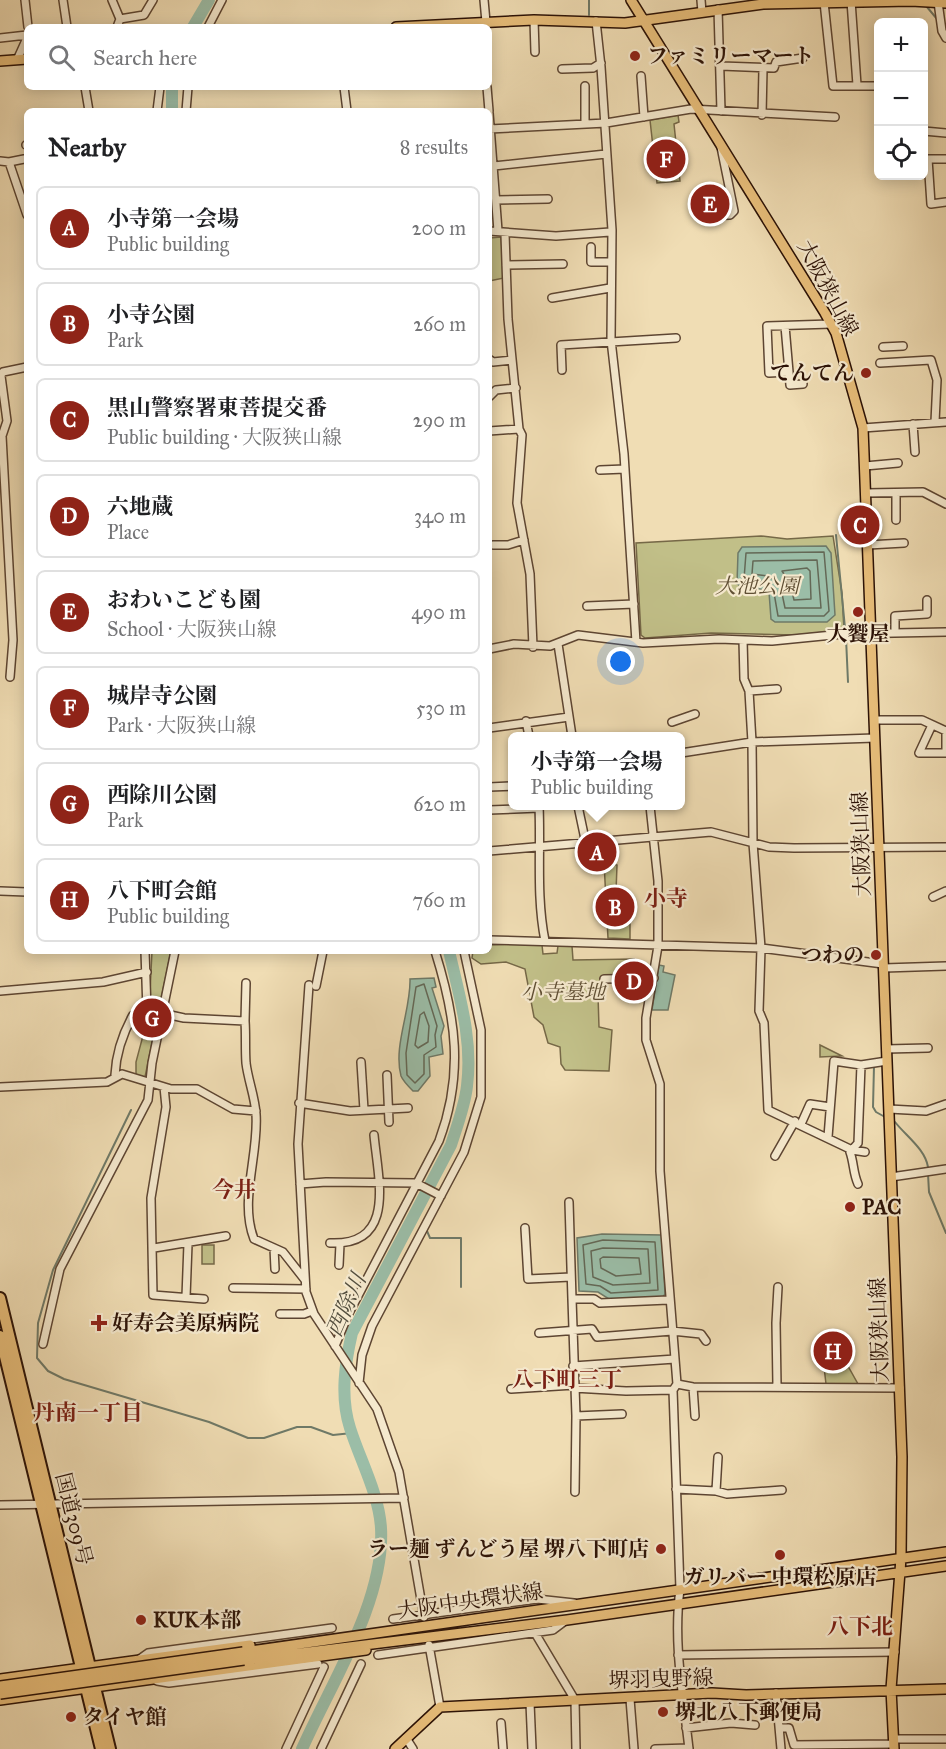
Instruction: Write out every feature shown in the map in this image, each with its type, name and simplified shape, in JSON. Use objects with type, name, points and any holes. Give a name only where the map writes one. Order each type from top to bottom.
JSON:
[{"type":"highway","name":"国道309号","points":[[0,1298],[45,1504]]},
{"type":"highway","name":"国道309号","points":[[0,1336],[85,1667],[110,1749]]},
{"type":"highway","name":"国道309号","points":[[91,1688],[101,1749]]},
{"type":"main road","name":"大阪狭山線","points":[[630,0],[831,324],[854,389],[863,428],[900,1388],[901,1558],[891,1689],[894,1744]]},
{"type":"main road","points":[[485,24],[534,20],[644,21],[763,2],[942,3]]},
{"type":"main road","points":[[0,61],[22,59]]},
{"type":"main road","name":"大阪中央環状線","points":[[342,1635],[946,1552]]},
{"type":"main road","name":"大阪中央環状線","points":[[335,1652],[946,1566]]},
{"type":"main road","points":[[0,1679],[342,1635]]},
{"type":"main road","points":[[0,1694],[244,1656],[342,1635]]},
{"type":"main road","points":[[0,1686],[244,1656],[335,1652]]},
{"type":"main road","points":[[0,1700],[335,1652]]},
{"type":"main road","name":"堺羽曳野線","points":[[440,1707],[681,1695],[946,1689]]},
{"type":"main road","points":[[395,1749],[440,1707]]},
{"type":"street","points":[[25,0],[28,24]]},
{"type":"street","points":[[63,0],[67,24]]},
{"type":"street","points":[[112,0],[120,19],[118,24]]},
{"type":"street","points":[[120,19],[144,15],[153,0]]},
{"type":"street","points":[[210,24],[222,0]]},
{"type":"street","points":[[484,0],[485,24]]},
{"type":"street","points":[[701,0],[702,12]]},
{"type":"street","points":[[828,1],[832,86],[874,86]]},
{"type":"street","points":[[851,1],[857,86]]},
{"type":"street","points":[[942,3],[942,31],[946,38]]},
{"type":"street","points":[[718,9],[721,111]]},
{"type":"street","points":[[534,20],[535,52]]},
{"type":"street","points":[[596,21],[606,123],[611,340],[625,469],[636,642]]},
{"type":"street","points":[[0,38],[24,36]]},
{"type":"street","points":[[721,66],[774,68],[776,62],[803,58]]},
{"type":"street","points":[[561,69],[593,68],[601,63]]},
{"type":"street","points":[[762,115],[763,69]]},
{"type":"street","points":[[641,76],[644,117]]},
{"type":"street","points":[[585,86],[585,124]]},
{"type":"street","points":[[85,90],[87,108]]},
{"type":"street","points":[[157,108],[160,90]]},
{"type":"street","points":[[186,108],[188,90]]},
{"type":"street","points":[[344,90],[347,108]]},
{"type":"street","points":[[486,90],[489,108]]},
{"type":"street","points":[[492,129],[606,123],[699,109],[762,115],[835,117]]},
{"type":"street","points":[[928,132],[946,134]]},
{"type":"street","points":[[704,216],[730,215],[734,211],[722,158],[722,145]]},
{"type":"street","points":[[495,166],[530,165],[555,158],[606,154]]},
{"type":"street","points":[[492,156],[506,265],[519,429],[522,435],[517,503],[530,574],[533,646]]},
{"type":"street","points":[[0,160],[9,162],[24,159]]},
{"type":"street","points":[[928,159],[946,159]]},
{"type":"street","points":[[9,162],[24,192]]},
{"type":"street","points":[[928,177],[931,204],[946,202]]},
{"type":"street","points":[[496,200],[548,199]]},
{"type":"street","points":[[492,231],[556,236],[610,232]]},
{"type":"street","points":[[591,247],[591,262],[610,262]]},
{"type":"street","points":[[506,265],[563,264]]},
{"type":"street","points":[[552,298],[610,288]]},
{"type":"street","points":[[789,372],[769,373],[766,326],[831,324]]},
{"type":"street","points":[[785,326],[790,385],[802,384]]},
{"type":"street","points":[[562,370],[561,345],[611,340],[676,338]]},
{"type":"street","points":[[883,347],[903,346]]},
{"type":"street","points":[[893,347],[894,362]]},
{"type":"street","points":[[492,361],[512,360]]},
{"type":"street","points":[[880,363],[931,360],[937,380],[935,423]]},
{"type":"street","points":[[10,677],[12,640],[2,436],[7,421],[1,383],[3,372],[24,368]]},
{"type":"street","points":[[492,394],[496,390],[516,388]]},
{"type":"street","points":[[863,428],[946,422]]},
{"type":"street","points":[[913,424],[915,452]]},
{"type":"street","points":[[492,431],[519,429]]},
{"type":"street","points":[[865,466],[898,463]]},
{"type":"street","points":[[600,470],[625,469]]},
{"type":"street","points":[[867,493],[923,492],[946,504]]},
{"type":"street","points":[[896,494],[896,520]]},
{"type":"street","points":[[494,545],[508,545],[524,540]]},
{"type":"street","points":[[868,545],[904,543]]},
{"type":"street","points":[[895,633],[895,616],[927,614],[927,600]]},
{"type":"street","points":[[587,606],[634,604]]},
{"type":"street","points":[[492,648],[514,644],[533,646],[558,644],[578,635],[636,642],[946,632]]},
{"type":"street","points":[[743,640],[744,679],[748,690],[752,742],[753,843],[761,948],[759,1001],[764,1023],[768,1110],[852,1150],[865,1152]]},
{"type":"street","points":[[558,644],[571,732]]},
{"type":"street","points":[[748,690],[777,689]]},
{"type":"street","points":[[672,722],[695,714]]},
{"type":"street","points":[[492,727],[526,721],[569,717]]},
{"type":"street","points":[[874,720],[922,720],[946,731],[946,751],[919,753],[932,725]]},
{"type":"street","points":[[526,721],[528,732]]},
{"type":"street","points":[[685,752],[752,742],[875,738]]},
{"type":"street","points":[[492,787],[508,786]]},
{"type":"street","points":[[492,810],[508,809]]},
{"type":"street","points":[[539,810],[541,847],[538,889],[545,940]]},
{"type":"street","points":[[579,810],[586,844]]},
{"type":"street","points":[[650,810],[651,838],[658,881],[658,946],[646,1027],[648,1046],[660,1084],[660,1171],[668,1300],[675,1359],[676,1489],[680,1589],[678,1655],[689,1749],[655,1749]]},
{"type":"street","points":[[492,851],[711,832],[753,843],[794,848],[946,847]]},
{"type":"street","points":[[0,891],[24,892]]},
{"type":"street","points":[[933,897],[946,891]]},
{"type":"street","points":[[492,940],[761,948],[883,966],[946,966]]},
{"type":"street","points":[[115,1076],[116,1053],[124,1032],[133,1015],[147,1011],[145,954]]},
{"type":"street","points":[[43,1344],[60,1269],[117,1157],[139,1120],[151,1084],[152,1063],[174,954]]},
{"type":"street","points":[[322,954],[313,986],[299,1104],[298,1144],[306,1289],[312,1311],[377,1410],[399,1472],[424,1616]]},
{"type":"street","points":[[336,1347],[348,1315],[439,1141],[454,1092],[456,1050],[452,1012],[436,954]]},
{"type":"street","points":[[357,1380],[362,1355],[372,1326],[464,1152],[481,1096],[481,1030],[465,954]]},
{"type":"street","points":[[0,992],[103,982],[147,972]]},
{"type":"street","points":[[604,979],[654,978]]},
{"type":"street","points":[[246,983],[246,1062],[256,1111],[256,1142],[249,1207],[250,1228],[254,1239],[283,1252],[305,1280]]},
{"type":"street","points":[[161,1013],[184,1018],[245,1021]]},
{"type":"street","points":[[886,1049],[928,1048]]},
{"type":"street","points":[[828,1137],[834,1061],[861,1065],[887,1061]]},
{"type":"street","points":[[361,1062],[364,1110]]},
{"type":"street","points":[[858,1184],[852,1170],[852,1150],[858,1143],[861,1065]]},
{"type":"street","points":[[0,1087],[107,1082],[122,1074],[164,1087],[179,1090],[197,1089],[233,1108],[256,1111]]},
{"type":"street","points":[[387,1075],[389,1122]]},
{"type":"street","points":[[164,1087],[166,1107],[151,1198],[154,1248],[153,1295],[204,1299]]},
{"type":"street","points":[[299,1104],[350,1111],[408,1108]]},
{"type":"street","points":[[775,1156],[777,1147],[798,1123],[810,1104],[830,1107]]},
{"type":"street","points":[[889,1109],[926,1111],[946,1104]]},
{"type":"street","points":[[330,1243],[340,1244],[359,1240],[372,1227],[379,1210],[374,1135]]},
{"type":"street","points":[[891,1177],[946,1169]]},
{"type":"street","points":[[300,1184],[326,1182],[418,1184],[440,1195]]},
{"type":"street","points":[[569,1202],[576,1416],[575,1492]]},
{"type":"street","points":[[525,1228],[528,1279],[571,1277]]},
{"type":"street","points":[[154,1248],[226,1236]]},
{"type":"street","points":[[186,1297],[188,1244]]},
{"type":"street","points":[[339,1265],[340,1244]]},
{"type":"street","points":[[274,1248],[275,1269]]},
{"type":"street","points":[[777,1386],[778,1287]]},
{"type":"street","points":[[233,1288],[306,1289]]},
{"type":"street","points":[[572,1299],[594,1299],[600,1304],[668,1300]]},
{"type":"street","points":[[280,1314],[304,1314],[312,1311]]},
{"type":"street","points":[[539,1333],[592,1329],[597,1337],[672,1331],[701,1334],[706,1341]]},
{"type":"street","points":[[573,1366],[675,1359]]},
{"type":"street","points":[[511,1389],[574,1386],[626,1391],[675,1387],[900,1388]]},
{"type":"street","points":[[693,1387],[695,1416]]},
{"type":"street","points":[[576,1416],[622,1414]]},
{"type":"street","points":[[716,1491],[718,1457]]},
{"type":"street","points":[[676,1489],[716,1491],[727,1494],[782,1490]]},
{"type":"street","points":[[0,1505],[404,1498]]},
{"type":"street","points":[[393,1619],[537,1599],[576,1603]]},
{"type":"street","points":[[378,1655],[553,1630],[567,1620]]},
{"type":"street","points":[[136,1661],[148,1653],[332,1628]]},
{"type":"street","points":[[535,1633],[575,1700],[576,1749]]},
{"type":"street","points":[[430,1647],[440,1707]]},
{"type":"street","points":[[678,1655],[895,1652]]},
{"type":"street","points":[[321,1749],[361,1664]]},
{"type":"street","points":[[151,1680],[169,1683],[321,1665],[286,1749]]},
{"type":"street","points":[[776,1693],[781,1749]]},
{"type":"street","points":[[630,1699],[634,1749]]},
{"type":"street","points":[[530,1703],[532,1749]]},
{"type":"street","points":[[501,1723],[503,1749]]},
{"type":"street","points":[[686,1728],[732,1723],[755,1725]]},
{"type":"street","points":[[780,1728],[789,1728],[794,1745],[894,1744],[946,1739]]},
{"type":"street","points":[[406,1738],[413,1749]]},
{"type":"green space","points":[[678,115],[679,122],[674,124],[680,181],[657,183],[650,120]]},
{"type":"green space","points":[[501,237],[504,278],[492,280],[492,238]]},
{"type":"green space","name":"大池公園","points":[[761,536],[787,539],[833,536],[842,593],[844,630],[795,635],[711,633],[645,638],[641,635],[636,543]]},
{"type":"green space","points":[[604,862],[617,865],[616,892],[624,893],[624,921],[630,920],[630,939],[608,938]]},
{"type":"green space","name":"小寺墓地","points":[[492,945],[542,945],[543,954],[557,953],[558,946],[572,946],[573,960],[634,959],[634,977],[601,977],[600,987],[595,988],[598,995],[599,1027],[612,1030],[609,1071],[565,1070],[561,1064],[560,1047],[548,1043],[543,1025],[534,1017],[525,969],[506,962],[481,964],[472,958],[473,954],[492,954]]},
{"type":"green space","points":[[152,954],[170,954],[145,1077],[142,1079],[136,1076],[136,1062],[149,1013]]},
{"type":"green space","points":[[820,1045],[842,1056],[820,1057]]},
{"type":"green space","points":[[202,1245],[214,1245],[214,1264],[202,1264]]},
{"type":"green space","points":[[842,1344],[846,1344],[848,1366],[858,1384],[826,1384],[823,1358],[842,1356]]},
{"type":"water","points":[[826,546],[831,553],[835,615],[827,622],[775,622],[771,619],[769,592],[737,584],[738,553],[742,547]]},
{"type":"water","points":[[659,965],[664,966],[663,972],[675,975],[668,1010],[652,1010]]},
{"type":"water","points":[[434,978],[436,987],[432,988],[444,1026],[441,1036],[443,1054],[429,1057],[430,1076],[418,1091],[413,1091],[402,1078],[399,1064],[410,979]]},
{"type":"water","points":[[602,1234],[662,1235],[665,1294],[663,1297],[609,1299],[598,1292],[579,1291],[577,1238]]},
{"type":"waterway","name":"西除川","points":[[195,24],[209,0]]},
{"type":"waterway","points":[[589,0],[589,15]]},
{"type":"waterway","points":[[927,7],[937,19]]},
{"type":"waterway","name":"西除川","points":[[172,90],[172,108]]},
{"type":"waterway","points":[[836,535],[845,628]]},
{"type":"waterway","points":[[846,638],[848,682]]},
{"type":"waterway","name":"西除川","points":[[302,1749],[354,1641],[374,1584],[380,1556],[380,1515],[350,1428],[345,1404],[347,1356],[352,1333],[451,1145],[461,1116],[468,1069],[467,1034],[450,954]]},
{"type":"waterway","points":[[874,1066],[873,1107],[876,1112],[885,1117]]},
{"type":"waterway","points":[[131,1110],[53,1270],[38,1323],[37,1358],[48,1371],[64,1379],[209,1422],[248,1438],[264,1438],[297,1427],[311,1427],[333,1435],[352,1433]]},
{"type":"waterway","points":[[895,1122],[923,1154],[928,1167]]},
{"type":"waterway","points":[[928,1174],[929,1192],[946,1233]]},
{"type":"waterway","points":[[427,1231],[430,1238],[461,1238],[461,1287]]},
{"type":"place","name":"ファミリーマート","points":[[635,56]]},
{"type":"place","name":"城岸寺公園","points":[[666,159]]},
{"type":"place","name":"おわいこども園","points":[[710,204]]},
{"type":"place","name":"てんてん","points":[[866,373]]},
{"type":"place","name":"黒山警察署東菩提交番","points":[[860,525]]},
{"type":"place","name":"大饗屋","points":[[858,612]]},
{"type":"place","name":"小寺第一会場","points":[[597,852]]},
{"type":"place","name":"小寺公園","points":[[615,907]]},
{"type":"place","name":"つわの","points":[[876,955]]},
{"type":"place","name":"六地蔵","points":[[634,981]]},
{"type":"place","name":"西除川公園","points":[[152,1018]]},
{"type":"place","name":"PAC","points":[[850,1207]]},
{"type":"place","name":"好寿会美原病院","points":[[99,1323]]},
{"type":"place","name":"八下町会館","points":[[833,1351]]},
{"type":"place","name":"ラー麺 ずんどう屋 堺八下町店","points":[[661,1549]]},
{"type":"place","name":"ガリバー 中環松原店","points":[[780,1555]]},
{"type":"place","name":"KUK本部","points":[[141,1620]]},
{"type":"place","name":"堺北八下郵便局","points":[[663,1712]]},
{"type":"place","name":"タイヤ館","points":[[71,1717]]},
{"type":"district","name":"小寺","points":[[666,898]]},
{"type":"district","name":"今井","points":[[234,1189]]},
{"type":"district","name":"八下町三丁","points":[[567,1379]]},
{"type":"district","name":"丹南一丁目","points":[[88,1412]]},
{"type":"district","name":"八下北","points":[[860,1626]]}]
